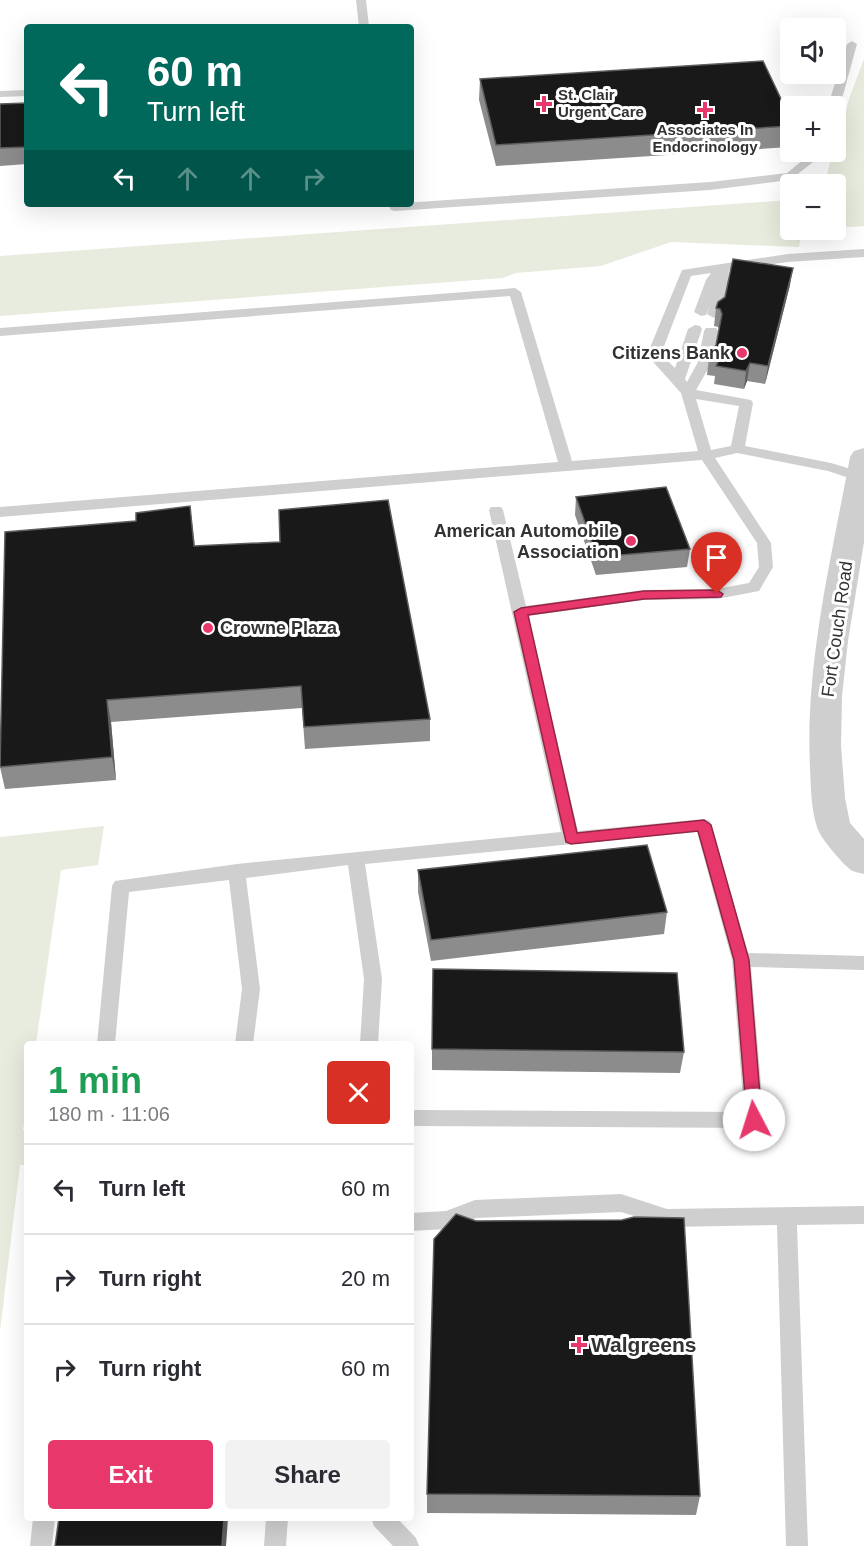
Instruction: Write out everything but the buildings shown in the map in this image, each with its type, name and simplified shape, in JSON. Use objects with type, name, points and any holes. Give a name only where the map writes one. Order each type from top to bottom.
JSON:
[{"type":"street","name":"Fort Couch Road","points":[[863,472],[832,641],[826,696],[825,745],[828,798],[834,828],[864,861]]},
{"type":"lane","points":[[361,0],[364,24]]},
{"type":"lane","points":[[837,96],[852,44]]},
{"type":"lane","points":[[0,94],[24,93]]},
{"type":"lane","points":[[414,206],[603,194],[779,178],[790,176],[808,162]]},
{"type":"lane","points":[[521,612],[644,595],[717,594],[754,587],[766,567],[764,543],[706,455],[688,393],[678,379],[654,355],[686,273],[788,258],[864,253]]},
{"type":"lane","points":[[707,313],[722,284],[723,267]]},
{"type":"lane","points":[[0,332],[515,292],[566,466]]},
{"type":"lane","points":[[678,379],[695,329]]},
{"type":"lane","points":[[688,393],[705,362],[711,331]]},
{"type":"lane","points":[[688,393],[746,403],[737,449]]},
{"type":"lane","points":[[0,512],[706,455],[737,449],[863,472]]},
{"type":"lane","points":[[496,510],[571,838]]},
{"type":"lane","points":[[106,1041],[121,886],[356,858],[704,825],[741,960],[754,1120],[414,1118]]},
{"type":"lane","points":[[356,858],[373,979],[369,1041]]},
{"type":"lane","points":[[237,871],[251,990],[244,1041]]},
{"type":"lane","points":[[741,960],[864,963]]},
{"type":"lane","points":[[414,1222],[447,1220],[475,1209],[621,1203],[668,1218]]},
{"type":"lane","points":[[787,1215],[797,1546]]},
{"type":"lane","points":[[629,1227],[668,1218],[864,1215]]},
{"type":"lane","points":[[447,1220],[475,1230]]},
{"type":"lane","points":[[41,1546],[44,1521]]},
{"type":"lane","points":[[275,1546],[277,1521]]},
{"type":"lane","points":[[385,1521],[408,1546]]},
{"type":"shaded area","points":[[864,59],[864,226],[846,227],[846,174],[827,174],[830,162],[846,162],[846,110]]},
{"type":"shaded area","points":[[780,201],[780,240],[800,240],[799,247],[671,242],[601,266],[516,273],[503,278],[0,316],[0,256]]},
{"type":"shaded area","points":[[104,826],[98,865],[61,870],[36,1041],[24,1041],[24,1165],[20,1165],[0,1331],[0,837]]},
{"type":"place","name":"St. Clair Urgent Care","points":[[544,104]]},
{"type":"place","name":"Associates In Endocrinology","points":[[705,110]]},
{"type":"place","name":"Citizens Bank","points":[[742,353]]},
{"type":"place","name":"American Automobile Association","points":[[631,541]]},
{"type":"place","name":"Crowne Plaza","points":[[208,628]]},
{"type":"place","name":"Walgreens","points":[[579,1345]]},
{"type":"route","points":[[717,594],[644,595],[521,612],[571,838],[704,825],[741,960],[754,1120]]}]
